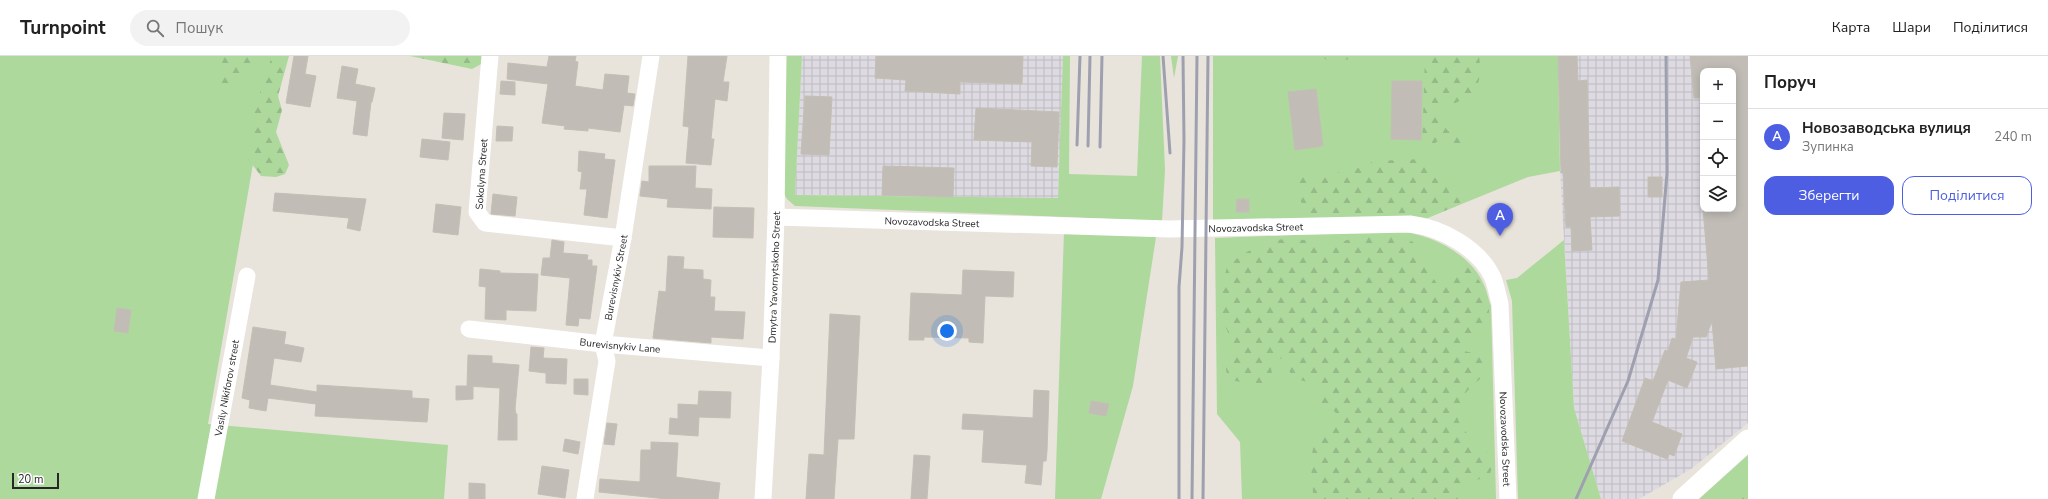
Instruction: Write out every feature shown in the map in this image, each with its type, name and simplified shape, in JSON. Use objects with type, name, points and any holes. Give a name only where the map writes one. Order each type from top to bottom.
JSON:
[{"type":"street","name":"Sokolyna Street","points":[[490,56],[477,212],[485,223],[623,238]]},
{"type":"street","name":"Burevisnykiv Street","points":[[585,499],[607,360],[603,344],[623,238],[651,56]]},
{"type":"street","name":"Dmytra Yavornytskoho Street","points":[[763,499],[772,358],[778,56]]},
{"type":"street","name":"Novozavodska Street","points":[[776,217],[1169,229],[1403,224],[1424,226],[1460,243],[1479,256],[1493,278],[1500,304],[1508,499]]},
{"type":"street","name":"Vasily Nikiforov street","points":[[206,499],[247,276]]},
{"type":"street","name":"Burevisnykiv Lane","points":[[469,329],[603,344],[772,358]]},
{"type":"street","points":[[1683,499],[1748,440]]},
{"type":"shaded area","points":[[802,56],[1063,56],[1058,198],[795,195]]},
{"type":"shaded area","points":[[1558,56],[1748,56],[1748,423],[1691,469],[1639,499],[1601,499],[1574,408],[1560,171]]},
{"type":"green space","points":[[0,56],[278,56],[253,164],[208,424],[448,445],[444,499],[0,499]]},
{"type":"green space","points":[[223,56],[251,56],[251,68],[233,86],[223,86],[220,80]]},
{"type":"green space","points":[[272,56],[289,56],[278,96],[282,110],[276,132],[289,165],[285,174],[276,177],[261,176],[248,159],[255,108]]},
{"type":"green space","points":[[410,56],[484,56],[483,63],[472,69]]},
{"type":"green space","points":[[785,56],[802,56],[795,195],[1058,198],[1063,56],[1070,56],[1069,174],[1137,176],[1142,56],[1160,56],[1165,170],[1162,221],[795,206],[784,194]]},
{"type":"green space","points":[[1171,56],[1178,56],[1174,78]]},
{"type":"green space","points":[[1213,56],[1558,56],[1560,171],[1528,177],[1425,219],[1304,218],[1213,222]]},
{"type":"green space","points":[[1320,56],[1368,56],[1364,59],[1327,60]]},
{"type":"green space","points":[[1425,56],[1479,56],[1480,77],[1478,85],[1469,96],[1444,108],[1440,117],[1447,130],[1458,137],[1462,144],[1452,147],[1444,147],[1443,143],[1439,140],[1433,145],[1422,148]]},
{"type":"green space","points":[[1422,159],[1428,170],[1435,178],[1449,184],[1456,185],[1462,194],[1461,204],[1425,219],[1304,218],[1300,195],[1301,187],[1293,180],[1298,175],[1307,179],[1314,177],[1318,182],[1328,175],[1362,167],[1374,161]]},
{"type":"green space","points":[[1064,231],[1156,237],[1133,386],[1101,499],[1055,499]]},
{"type":"green space","points":[[1397,231],[1422,236],[1447,246],[1468,262],[1477,272],[1486,289],[1491,306],[1496,499],[1242,499],[1240,442],[1217,414],[1215,238]]},
{"type":"green space","points":[[1363,235],[1390,235],[1406,237],[1418,246],[1429,272],[1438,285],[1452,285],[1453,275],[1456,268],[1463,264],[1482,285],[1489,304],[1489,313],[1486,322],[1473,333],[1462,335],[1460,342],[1465,351],[1482,356],[1487,368],[1485,376],[1474,384],[1465,394],[1459,406],[1458,419],[1471,442],[1476,446],[1482,447],[1488,454],[1492,461],[1492,469],[1488,477],[1472,481],[1463,488],[1461,492],[1470,499],[1314,499],[1311,473],[1314,444],[1323,427],[1338,415],[1334,411],[1325,408],[1318,400],[1320,389],[1318,386],[1296,378],[1290,372],[1283,359],[1278,358],[1272,360],[1272,384],[1265,390],[1258,392],[1241,382],[1230,380],[1227,375],[1226,366],[1233,344],[1219,312],[1219,298],[1227,267],[1240,256],[1266,241],[1285,239],[1306,240],[1325,247]]},
{"type":"green space","points":[[1564,240],[1574,408],[1601,499],[1518,499],[1512,301],[1506,280],[1517,278]]},
{"type":"green space","points":[[1748,455],[1748,499],[1699,499]]},
{"type":"green space","points":[[1748,487],[1748,499],[1736,499]]},
{"type":"building","points":[[294,56],[308,56],[305,74],[316,76],[310,107],[286,103]]},
{"type":"building","points":[[549,56],[576,56],[575,61],[578,62],[575,86],[603,90],[605,74],[629,76],[627,93],[635,94],[633,106],[624,105],[620,132],[588,128],[588,131],[564,129],[565,126],[542,123],[548,84],[507,79],[508,63],[547,67]]},
{"type":"building","points":[[688,56],[727,56],[723,82],[729,82],[727,101],[715,99],[711,139],[714,139],[711,165],[686,163],[689,127],[683,126]]},
{"type":"building","points":[[876,56],[1023,56],[1022,84],[960,82],[960,94],[905,91],[906,80],[875,78]]},
{"type":"building","points":[[1558,56],[1577,56],[1578,81],[1587,80],[1590,188],[1619,187],[1620,216],[1590,217],[1592,250],[1572,251],[1571,227],[1566,227],[1563,173],[1561,173]]},
{"type":"building","points":[[1690,56],[1748,56],[1748,366],[1716,369],[1712,321],[1706,337],[1693,337],[1686,358],[1697,362],[1687,388],[1668,380],[1652,422],[1682,434],[1674,456],[1669,454],[1667,459],[1622,441],[1645,378],[1653,381],[1665,350],[1668,351],[1672,338],[1676,339],[1681,282],[1709,280],[1703,212],[1736,212],[1736,68],[1700,68],[1700,98],[1694,98]]},
{"type":"building","points":[[342,66],[358,69],[355,84],[375,88],[371,102],[367,136],[353,134],[357,101],[337,98]]},
{"type":"building","points":[[501,81],[515,82],[515,95],[500,94]]},
{"type":"building","points":[[1392,81],[1422,81],[1421,140],[1391,139]]},
{"type":"building","points":[[1316,89],[1323,146],[1295,150],[1288,92]]},
{"type":"building","points":[[805,96],[832,97],[829,155],[801,154]]},
{"type":"building","points":[[976,108],[1059,112],[1057,167],[1031,166],[1032,142],[974,140]]},
{"type":"building","points":[[444,113],[465,114],[463,140],[442,138]]},
{"type":"building","points":[[497,126],[513,127],[512,141],[496,141]]},
{"type":"building","points":[[422,139],[450,142],[448,160],[420,157]]},
{"type":"building","points":[[579,151],[605,154],[604,159],[615,160],[607,218],[584,215],[587,189],[580,189],[582,172],[578,171]]},
{"type":"building","points":[[649,166],[696,166],[695,188],[712,189],[711,209],[667,207],[668,199],[640,196],[642,181],[649,182]]},
{"type":"building","points":[[883,166],[954,168],[953,197],[882,195]]},
{"type":"building","points":[[1648,177],[1662,177],[1662,197],[1648,197]]},
{"type":"building","points":[[275,193],[366,199],[360,231],[347,228],[349,218],[273,211]]},
{"type":"building","points":[[493,194],[517,197],[515,216],[491,214]]},
{"type":"building","points":[[1237,199],[1249,199],[1249,212],[1236,212]]},
{"type":"building","points":[[436,204],[461,207],[458,235],[433,232]]},
{"type":"building","points":[[714,207],[754,208],[753,238],[713,237]]},
{"type":"building","points":[[552,240],[564,242],[563,253],[588,255],[587,260],[592,260],[592,266],[597,266],[590,319],[579,318],[578,326],[566,325],[570,278],[541,275],[543,258],[550,258]]},
{"type":"building","points":[[668,256],[684,257],[683,269],[703,270],[703,279],[711,280],[710,297],[715,297],[714,311],[745,312],[743,339],[711,337],[711,343],[653,338],[659,291],[666,292]]},
{"type":"building","points":[[480,269],[500,271],[500,273],[538,274],[536,311],[506,310],[506,320],[485,319],[486,287],[479,286]]},
{"type":"building","points":[[963,270],[1014,272],[1013,297],[985,296],[983,343],[969,342],[969,338],[924,337],[924,340],[909,340],[911,293],[962,295]]},
{"type":"building","points":[[117,308],[131,310],[128,333],[114,331]]},
{"type":"building","points":[[830,314],[860,316],[854,439],[838,439],[834,499],[806,499],[809,454],[824,455]]},
{"type":"building","points":[[253,327],[286,332],[284,344],[304,348],[301,362],[274,358],[270,385],[317,392],[317,385],[412,391],[412,398],[429,399],[427,422],[315,416],[316,404],[268,398],[266,411],[249,408],[250,400],[242,398]]},
{"type":"building","points":[[531,347],[544,348],[543,358],[567,359],[566,384],[546,383],[546,373],[529,371]]},
{"type":"building","points":[[468,355],[492,356],[492,363],[519,365],[515,409],[517,414],[517,440],[498,440],[500,388],[467,386]]},
{"type":"building","points":[[574,379],[588,379],[588,395],[574,394]]},
{"type":"building","points":[[456,386],[473,386],[473,399],[456,400]]},
{"type":"building","points":[[1034,390],[1049,391],[1047,451],[1046,461],[1043,461],[1041,485],[1025,483],[1027,465],[982,462],[984,430],[962,429],[963,414],[1033,418]]},
{"type":"building","points":[[699,391],[731,392],[730,418],[699,417],[698,436],[669,434],[670,418],[678,419],[678,404],[698,405]]},
{"type":"building","points":[[1091,401],[1109,404],[1106,416],[1089,413]]},
{"type":"building","points":[[607,423],[617,424],[614,445],[604,444]]},
{"type":"building","points":[[565,439],[580,442],[578,454],[563,451]]},
{"type":"building","points":[[651,442],[678,443],[676,477],[720,483],[718,499],[667,499],[599,492],[600,479],[640,482],[641,450],[651,450]]},
{"type":"building","points":[[914,455],[930,456],[927,499],[911,499]]},
{"type":"building","points":[[542,466],[569,470],[565,498],[538,494]]},
{"type":"building","points":[[469,483],[485,484],[485,499],[469,499]]},
{"type":"railway","points":[[1077,145],[1080,56]]},
{"type":"railway","points":[[1088,146],[1090,56]]},
{"type":"railway","points":[[1100,147],[1102,56]]},
{"type":"railway","points":[[1163,56],[1170,153]]},
{"type":"railway","points":[[1179,499],[1179,287],[1182,247],[1184,140],[1183,56]]},
{"type":"railway","points":[[1192,499],[1197,56]]},
{"type":"railway","points":[[1203,499],[1208,56]]},
{"type":"railway","points":[[1576,499],[1628,381],[1658,280],[1667,173],[1666,56]]},
{"type":"place","name":"Новозаводська вулиця","points":[[1500,236]]}]
